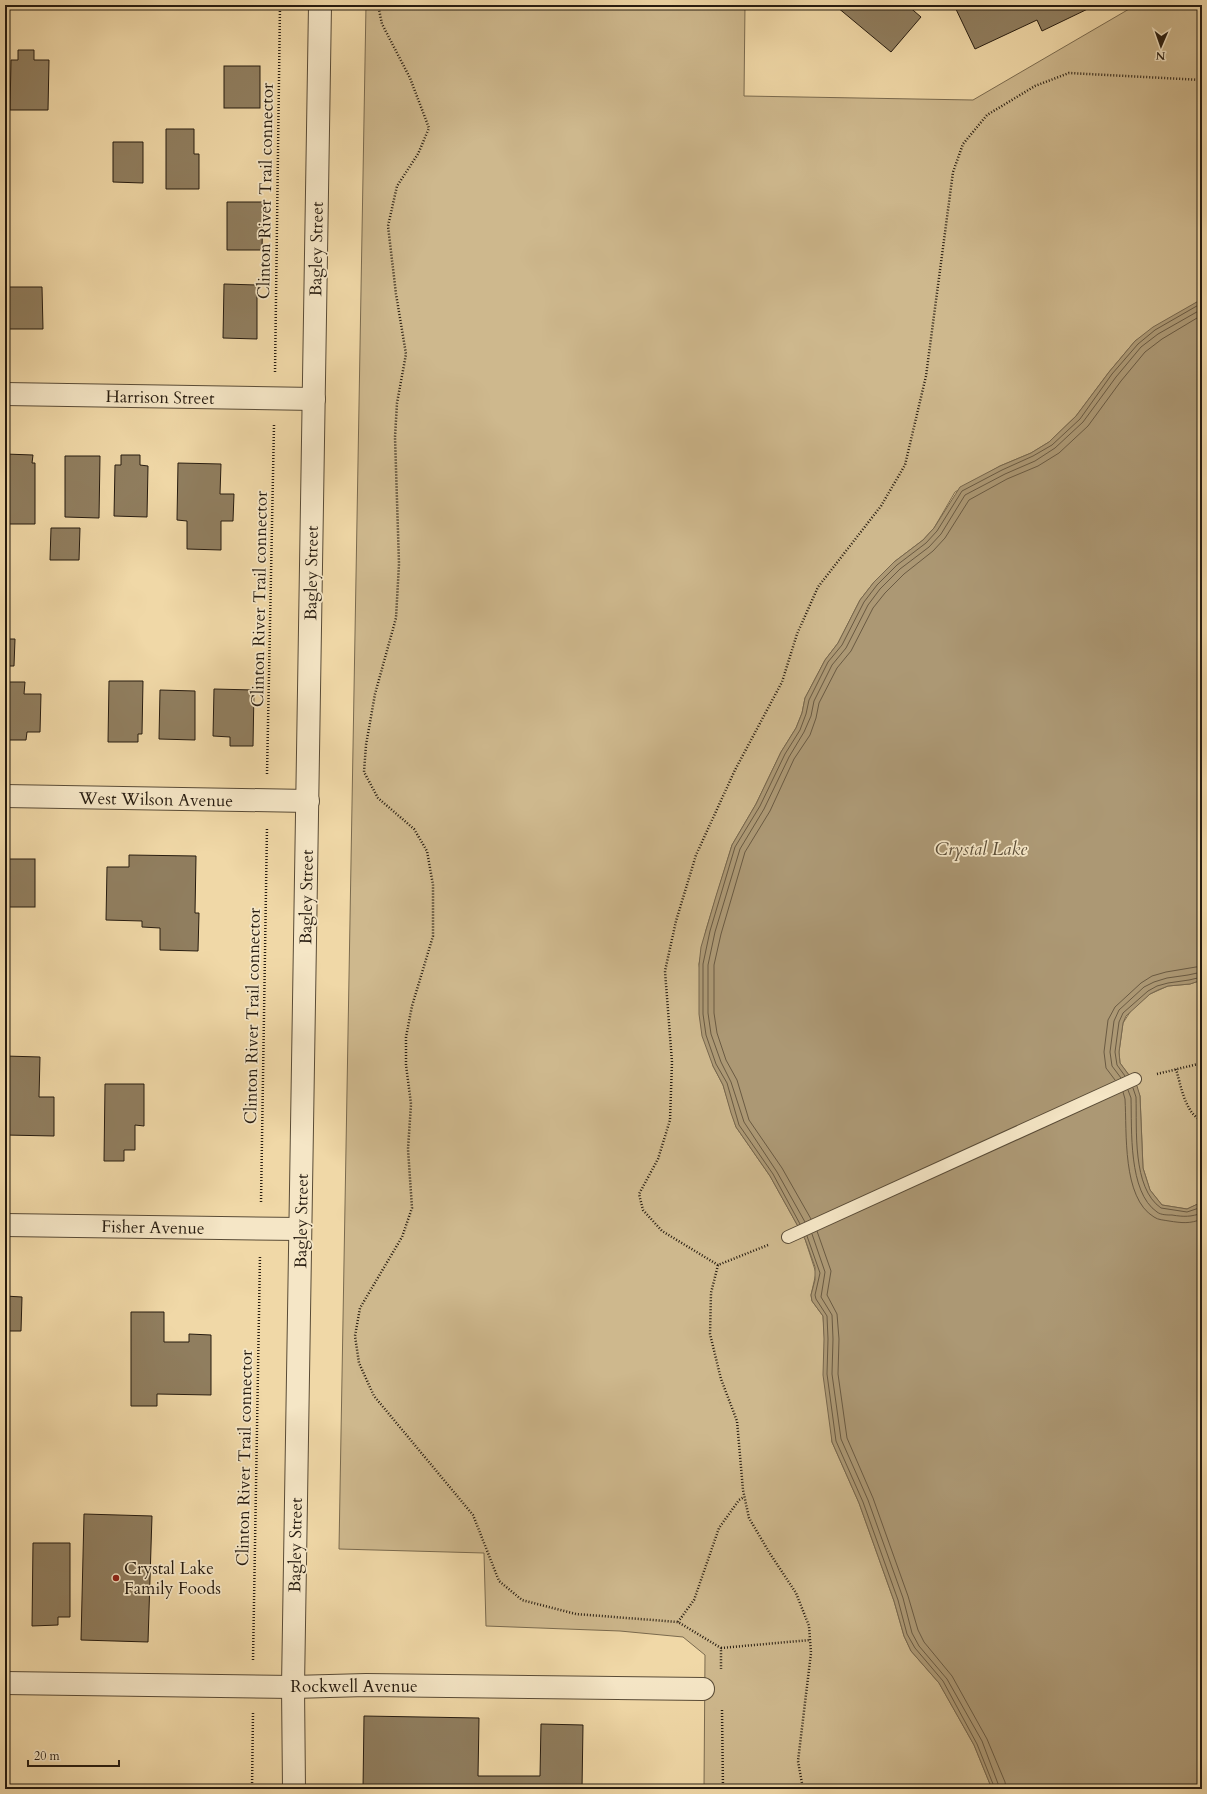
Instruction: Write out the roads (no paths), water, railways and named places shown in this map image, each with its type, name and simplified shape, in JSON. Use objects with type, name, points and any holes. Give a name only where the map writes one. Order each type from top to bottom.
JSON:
[{"type":"street","name":"Bagley Street","points":[[294,1789],[293,1687],[320,5]]},
{"type":"street","name":"Harrison Street","points":[[5,394],[314,399]]},
{"type":"street","name":"West Wilson Avenue","points":[[5,796],[308,801]]},
{"type":"street","name":"Fisher Avenue","points":[[5,1225],[300,1229]]},
{"type":"street","name":"Rockwell Avenue","points":[[5,1683],[293,1687],[366,1685],[703,1689]]},
{"type":"lane","points":[[788,1236],[1135,1079]]},
{"type":"water","name":"Crystal Lake","points":[[1202,299],[1202,980],[1190,984],[1168,986],[1150,994],[1126,1016],[1123,1023],[1119,1052],[1120,1063],[1137,1086],[1140,1096],[1143,1168],[1150,1190],[1162,1205],[1187,1209],[1202,1202],[1202,1789],[992,1789],[974,1745],[939,1683],[911,1651],[904,1636],[894,1601],[859,1503],[832,1442],[823,1375],[823,1316],[812,1301],[811,1295],[815,1280],[815,1267],[805,1239],[770,1176],[736,1127],[723,1085],[713,1066],[702,1036],[699,1014],[699,965],[701,947],[732,845],[756,804],[781,752],[796,728],[802,713],[805,698],[825,660],[838,643],[860,600],[874,582],[894,562],[923,540],[934,528],[960,487],[1000,466],[1031,453],[1049,442],[1076,416],[1109,372],[1135,341],[1153,327]]},
{"type":"place","name":"Crystal Lake Family Foods","points":[[116,1578]]}]
